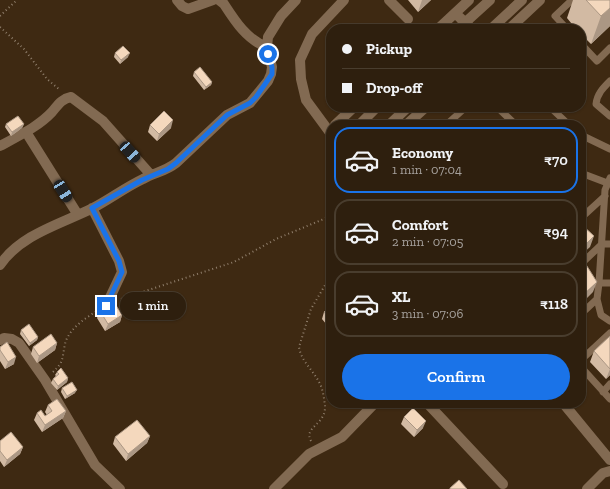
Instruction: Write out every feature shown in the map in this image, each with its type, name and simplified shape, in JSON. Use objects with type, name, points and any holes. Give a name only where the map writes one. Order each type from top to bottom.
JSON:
[{"type":"street","points":[[177,0],[182,6],[188,9],[213,0]]},
{"type":"street","points":[[220,0],[253,41],[267,47]]},
{"type":"street","points":[[0,264],[6,255],[39,233],[92,208],[151,175],[168,169],[227,115],[250,103],[272,74],[272,67],[267,47],[268,37],[288,7],[296,0]]},
{"type":"street","points":[[326,123],[306,100],[301,80],[300,60],[312,34],[344,0]]},
{"type":"street","points":[[389,0],[408,19]]},
{"type":"street","points":[[443,24],[469,0]]},
{"type":"street","points":[[468,24],[490,0]]},
{"type":"street","points":[[496,24],[522,0]]},
{"type":"street","points":[[514,24],[540,0]]},
{"type":"street","points":[[455,13],[463,24]]},
{"type":"street","points":[[0,146],[26,132],[43,120],[51,113],[59,102],[65,98],[71,98],[103,122],[151,175]]},
{"type":"street","points":[[342,120],[349,112]]},
{"type":"street","points":[[364,120],[372,112]]},
{"type":"street","points":[[394,120],[403,112]]},
{"type":"street","points":[[412,120],[420,112]]},
{"type":"street","points":[[26,132],[78,215]]},
{"type":"street","points":[[92,208],[119,261],[122,272],[106,306]]},
{"type":"street","points":[[0,340],[4,338],[12,339],[19,343],[45,380],[95,465],[120,489]]},
{"type":"street","points":[[274,489],[306,457],[342,437],[370,408]]},
{"type":"street","points":[[432,408],[502,484]]},
{"type":"street","points":[[567,408],[610,460]]},
{"type":"street","points":[[587,489],[603,474],[610,471]]},
{"type":"lane","points":[[562,24],[555,16],[572,0]]},
{"type":"lane","points":[[586,49],[597,61],[610,48]]},
{"type":"lane","points":[[610,81],[601,90],[596,98],[596,104],[610,116]]},
{"type":"lane","points":[[452,120],[460,112]]},
{"type":"lane","points":[[502,112],[511,120]]},
{"type":"lane","points":[[555,112],[564,120]]},
{"type":"lane","points":[[586,137],[610,149]]},
{"type":"lane","points":[[586,175],[609,182],[605,196],[597,299],[601,315],[610,321]]},
{"type":"lane","points":[[586,213],[605,196]]},
{"type":"lane","points":[[586,259],[602,244],[610,244]]},
{"type":"lane","points":[[599,283],[610,283]]},
{"type":"lane","points":[[586,309],[597,299]]},
{"type":"lane","points":[[586,355],[610,333]]},
{"type":"lane","points":[[586,373],[610,399]]},
{"type":"lane","points":[[603,392],[610,384]]},
{"type":"path","points":[[0,16],[17,0]]},
{"type":"path","points":[[0,27],[30,55],[52,85],[71,98]]},
{"type":"path","points":[[45,380],[60,365],[63,358],[65,344],[71,332],[82,322],[106,306],[119,300],[234,262],[276,239],[326,218]]},
{"type":"path","points":[[317,450],[309,435],[309,432],[324,416],[324,403],[319,381],[300,354],[299,347],[311,309],[326,284]]},
{"type":"building","points":[[586,0],[610,0],[610,8],[601,16]]},
{"type":"building","points":[[123,46],[130,53],[121,60],[115,53]]},
{"type":"building","points":[[200,67],[212,82],[206,87],[194,72]]},
{"type":"building","points":[[164,111],[173,120],[159,134],[150,125]]},
{"type":"building","points":[[18,116],[24,124],[12,132],[6,124]]},
{"type":"building","points":[[586,229],[594,236],[586,244]]},
{"type":"building","points":[[586,265],[597,282],[586,292]]},
{"type":"building","points":[[114,302],[122,315],[108,324],[100,311]]},
{"type":"building","points":[[29,324],[38,337],[30,343],[21,330]]},
{"type":"building","points":[[51,334],[57,343],[39,356],[33,347]]},
{"type":"building","points":[[610,336],[610,369],[594,351]]},
{"type":"building","points":[[7,342],[16,357],[8,362],[0,350],[0,347]]},
{"type":"building","points":[[61,368],[68,378],[58,386],[53,379],[59,374],[57,372]]},
{"type":"building","points":[[72,382],[77,390],[67,396],[62,388]]},
{"type":"building","points":[[57,399],[66,411],[45,425],[37,413],[41,410],[45,416],[52,411],[48,405]]},
{"type":"building","points":[[413,408],[426,421],[417,430],[404,417]]},
{"type":"building","points":[[137,420],[150,436],[128,454],[115,437]]},
{"type":"building","points":[[11,432],[23,447],[7,460],[0,451],[0,441]]},
{"type":"building","points":[[459,480],[467,489],[450,489],[450,488]]},
{"type":"route","points":[[106,306],[122,272],[119,261],[92,208],[151,175],[168,169],[227,115],[250,103],[272,74],[271,62],[268,54]]}]
